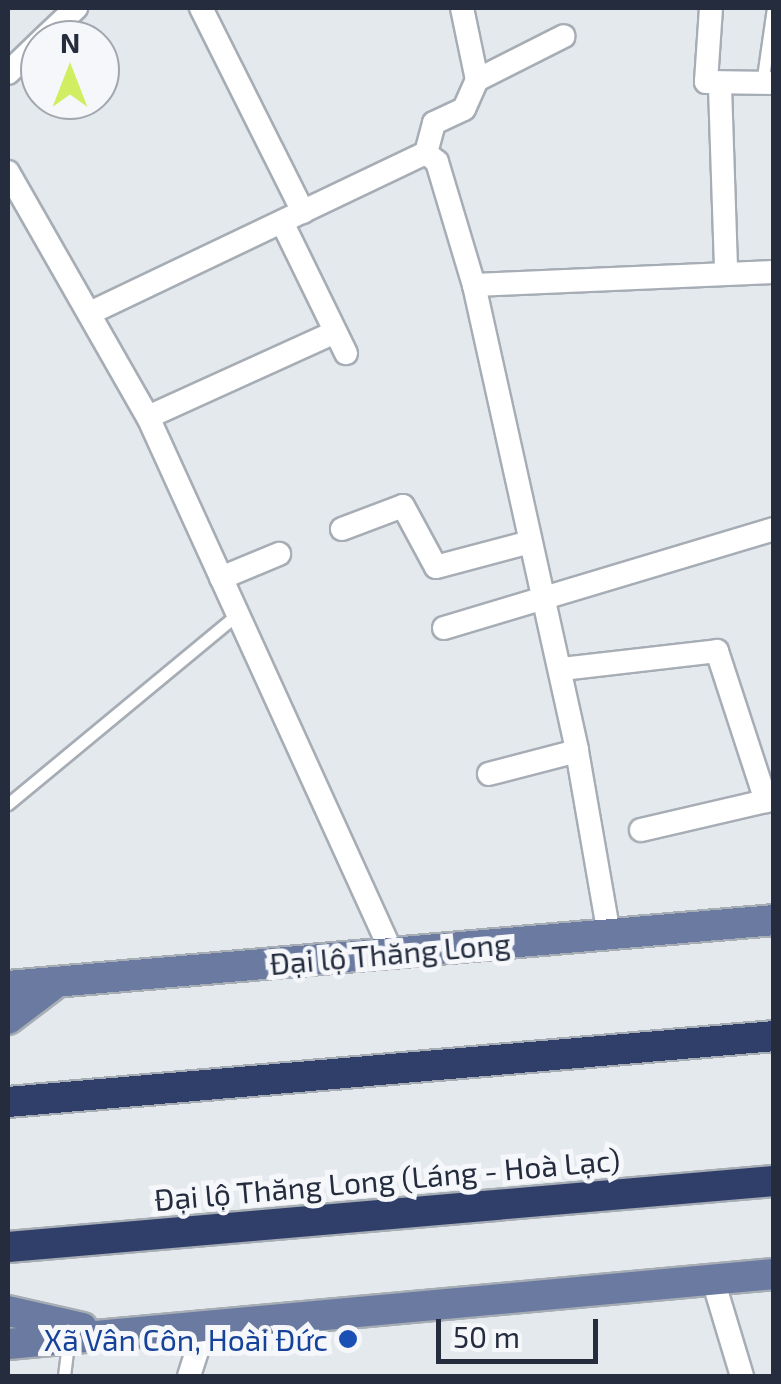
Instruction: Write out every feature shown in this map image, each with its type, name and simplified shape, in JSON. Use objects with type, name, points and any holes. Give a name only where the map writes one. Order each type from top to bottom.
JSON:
[{"type":"highway","points":[[8,1102],[774,1036]]},
{"type":"highway","name":"Đại lộ Thăng Long (Láng - Hoà Lạc)","points":[[8,1248],[774,1181]]},
{"type":"main road","name":"Đại lộ Thăng Long","points":[[8,986],[774,920]]},
{"type":"main road","points":[[8,1019],[57,982]]},
{"type":"main road","points":[[8,1344],[774,1274]]},
{"type":"main road","points":[[8,1311],[100,1333]]},
{"type":"street","points":[[148,417],[340,343],[292,217],[201,8]]},
{"type":"street","points":[[90,313],[426,153],[434,123],[464,109],[476,80],[462,8]]},
{"type":"street","points":[[711,8],[706,82],[720,87],[768,84]]},
{"type":"street","points":[[476,80],[564,36]]},
{"type":"street","points":[[720,87],[726,271]]},
{"type":"street","points":[[426,153],[437,162],[474,285],[528,543],[562,670],[610,934]]},
{"type":"street","points":[[10,183],[148,417],[392,953]]},
{"type":"street","points":[[474,285],[726,271],[774,272]]},
{"type":"street","points":[[342,529],[403,506],[436,567],[528,543]]},
{"type":"street","points":[[444,628],[774,530]]},
{"type":"street","points":[[221,578],[279,554]]},
{"type":"street","points":[[562,670],[717,651],[769,800],[641,830]]},
{"type":"street","points":[[489,774],[577,751]]},
{"type":"street","points":[[713,1280],[742,1376]]},
{"type":"street","points":[[189,1376],[206,1323]]},
{"type":"lane","points":[[768,84],[772,8]]},
{"type":"lane","points":[[8,804],[238,614]]},
{"type":"lane","points":[[64,1376],[69,1336]]},
{"type":"place","name":"Xã Vân Côn, Hoài Đức","points":[[348,1339]]}]
